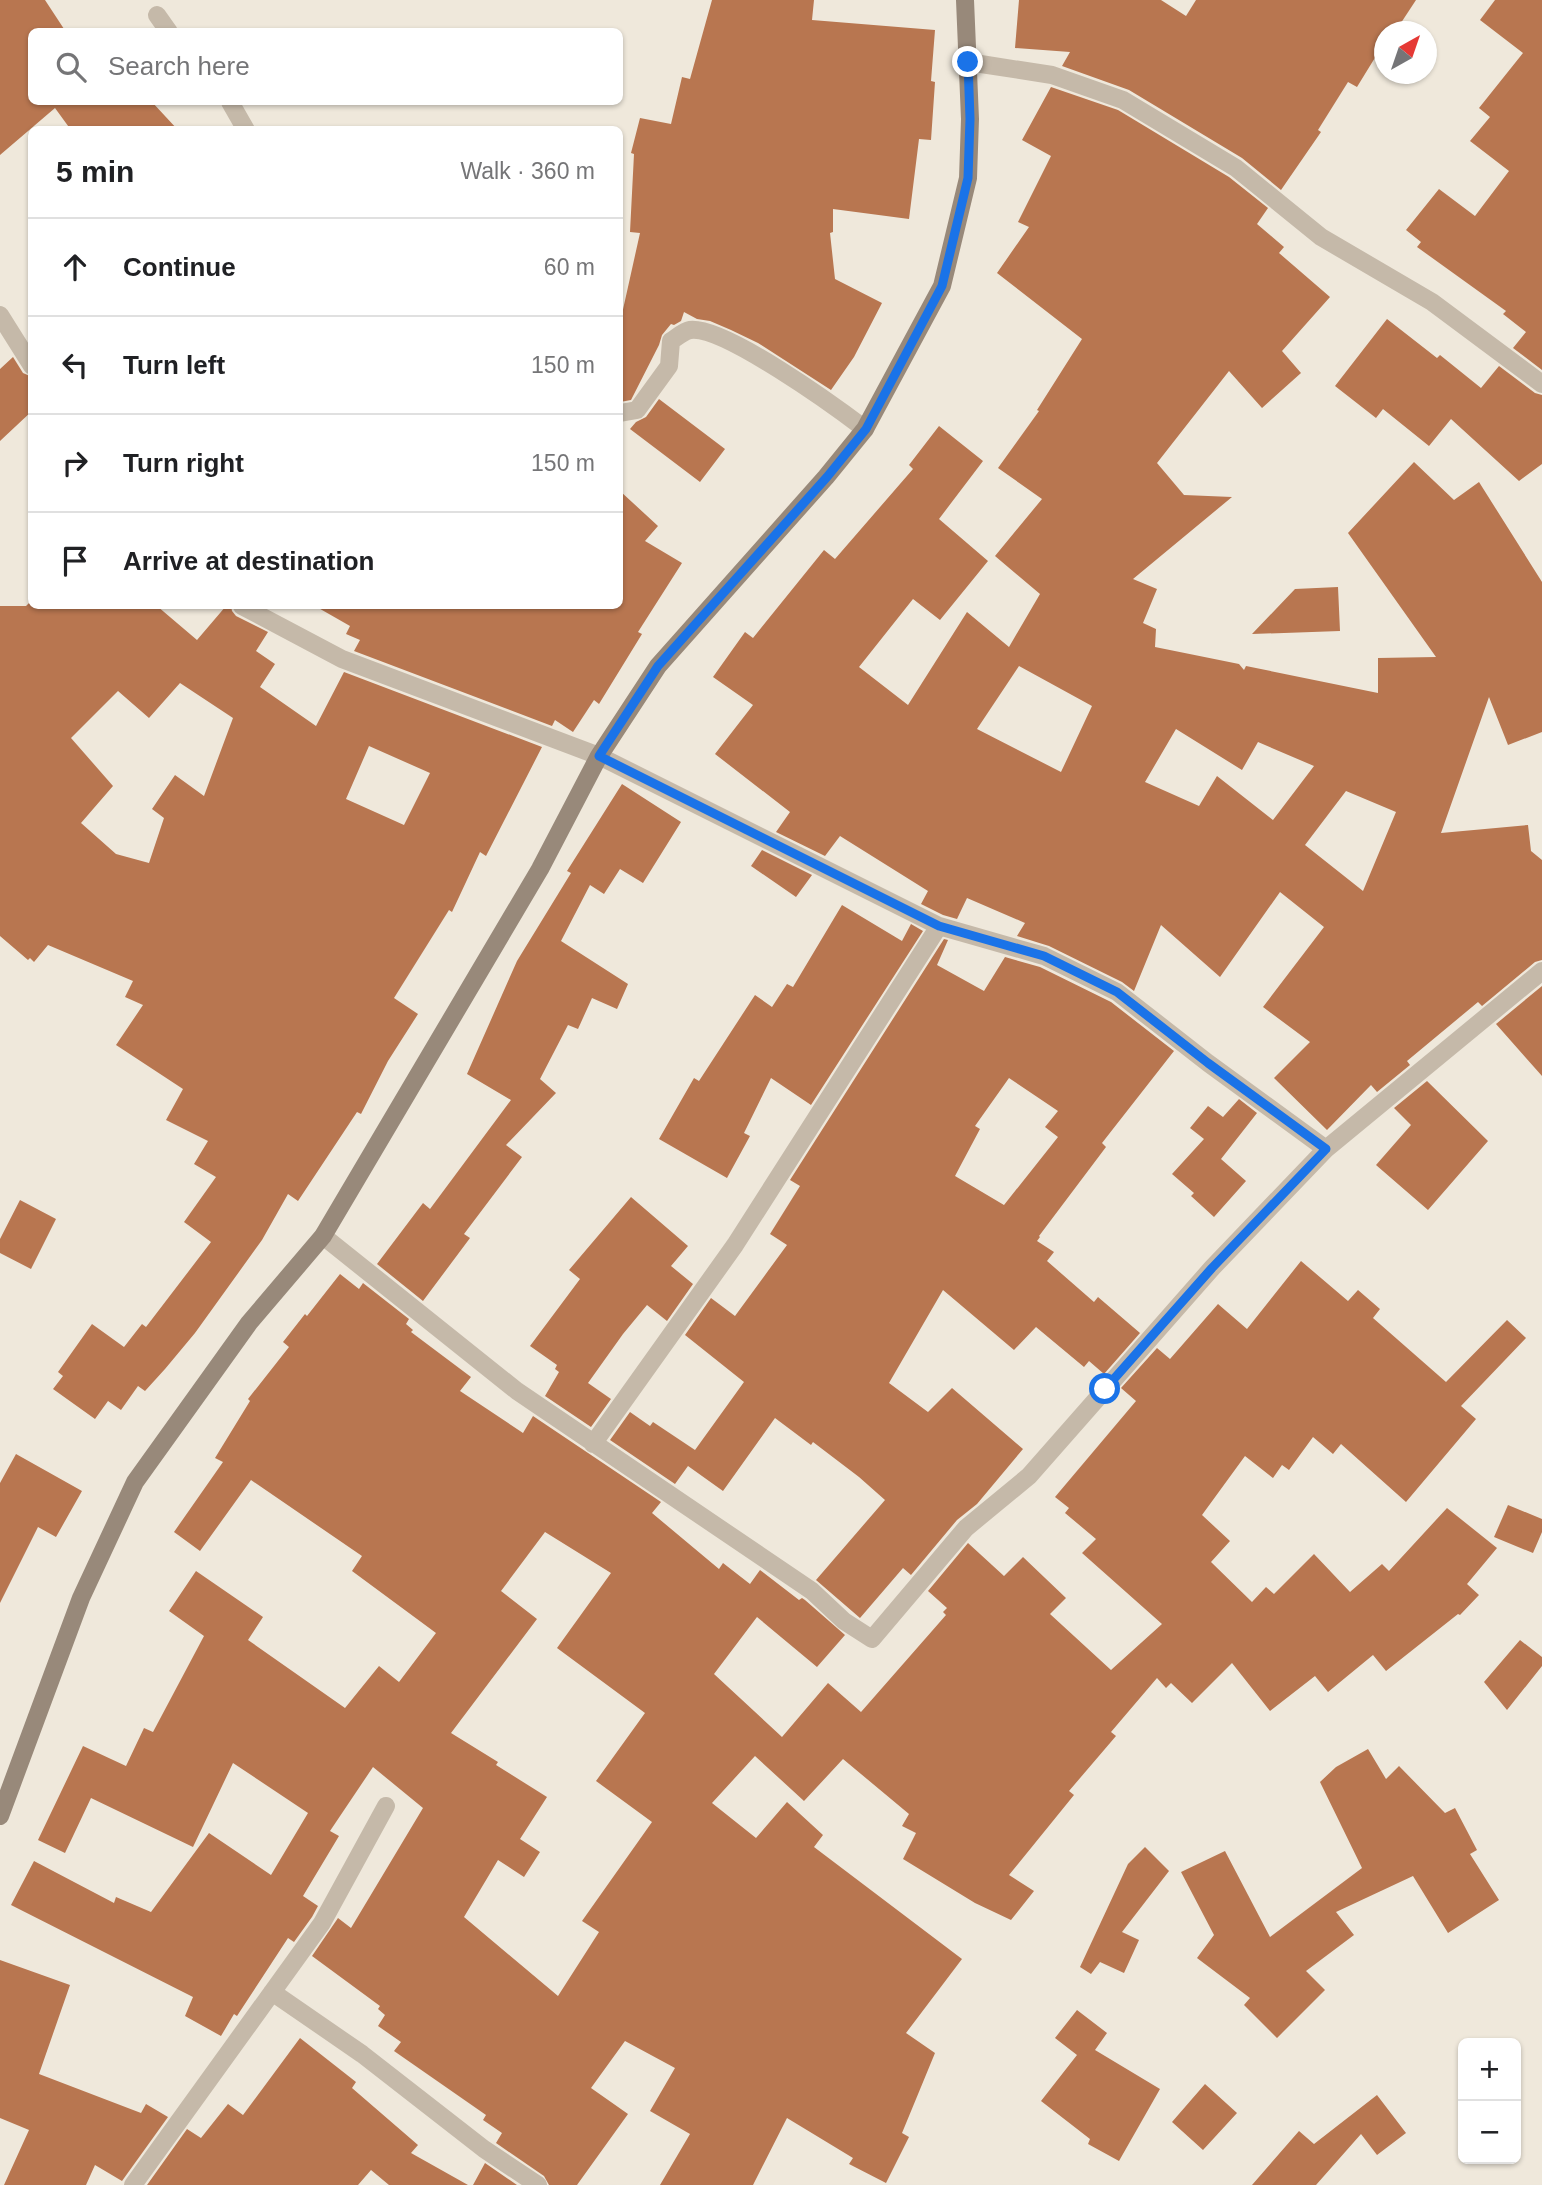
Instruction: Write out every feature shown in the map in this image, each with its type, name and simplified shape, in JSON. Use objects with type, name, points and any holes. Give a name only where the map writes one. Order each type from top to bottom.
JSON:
[{"type":"main road","points":[[0,1816],[81,1598],[135,1482],[249,1323],[323,1236],[540,869],[599,756],[658,666],[827,477],[866,429],[942,286],[968,178],[970,119],[965,0]]},
{"type":"street","points":[[157,15],[166,28]]},
{"type":"street","points":[[968,62],[1052,75],[1123,100],[1236,168],[1321,236],[1432,302],[1542,384]]},
{"type":"street","points":[[232,105],[244,126]]},
{"type":"street","points":[[0,315],[28,360]]},
{"type":"street","points":[[623,412],[637,410],[668,366],[671,341],[689,330],[713,333],[813,391],[866,429]]},
{"type":"street","points":[[248,609],[342,659],[599,756],[939,926],[1044,956],[1117,992],[1208,1063],[1326,1149]]},
{"type":"street","points":[[593,1444],[735,1245],[939,926]]},
{"type":"street","points":[[323,1236],[517,1391],[812,1591],[844,1621],[872,1639],[967,1528],[1029,1476],[1212,1268],[1326,1149],[1542,971]]},
{"type":"street","points":[[133,2185],[323,1923],[386,1807]]},
{"type":"street","points":[[272,1992],[362,2054],[484,2149],[538,2185]]},
{"type":"building","points":[[0,0],[45,0],[63,28],[28,28],[28,105],[155,105],[174,126],[68,126],[55,108],[34,126],[28,126],[28,131],[0,155]]},
{"type":"building","points":[[712,0],[814,0],[812,20],[935,30],[931,81],[935,82],[931,140],[919,139],[909,219],[833,209],[833,232],[830,233],[835,279],[882,303],[854,357],[831,390],[758,343],[684,312],[681,321],[671,324],[662,335],[631,400],[623,401],[623,310],[640,233],[630,232],[634,154],[631,153],[640,118],[671,124],[682,77],[690,79]]},
{"type":"building","points":[[1019,0],[1161,0],[1186,16],[1196,0],[1416,0],[1402,21],[1374,21],[1374,59],[1357,87],[1348,82],[1318,130],[1321,132],[1281,190],[1242,158],[1129,90],[1062,66],[1070,52],[1015,48]]},
{"type":"building","points":[[1495,0],[1542,0],[1542,370],[1513,348],[1526,332],[1503,314],[1506,311],[1417,247],[1421,242],[1406,230],[1439,189],[1475,216],[1509,171],[1470,141],[1490,117],[1479,108],[1523,53],[1480,20]]},
{"type":"building","points":[[1051,87],[1118,110],[1229,177],[1268,208],[1257,224],[1284,247],[1279,253],[1330,297],[1282,351],[1301,373],[1262,408],[1229,371],[1157,463],[1184,495],[1232,497],[1133,579],[1157,589],[1143,623],[1156,629],[1155,647],[1239,664],[1244,670],[1246,666],[1378,693],[1378,658],[1436,657],[1348,533],[1414,462],[1454,500],[1479,482],[1542,582],[1542,732],[1508,745],[1489,697],[1441,833],[1528,825],[1531,851],[1542,860],[1542,960],[1535,962],[1482,1006],[1478,1002],[1407,1061],[1410,1065],[1377,1092],[1371,1085],[1327,1130],[1274,1078],[1310,1042],[1263,1007],[1324,927],[1280,892],[1220,977],[1161,925],[1134,991],[1122,982],[1049,946],[1017,936],[1025,923],[967,898],[957,919],[921,904],[928,891],[840,836],[825,856],[776,832],[790,812],[715,754],[753,705],[713,677],[745,632],[753,638],[824,550],[835,559],[913,469],[909,465],[939,426],[983,461],[939,519],[988,561],[940,620],[913,599],[859,667],[908,705],[967,612],[1009,647],[1040,594],[995,556],[1042,499],[998,468],[1039,411],[1037,410],[1082,339],[997,273],[1029,227],[1018,222],[1051,156],[1022,140]],"holes":[[[1019,666],[1092,706],[1061,772],[977,729]],[[1176,729],[1242,770],[1258,742],[1314,766],[1273,820],[1217,776],[1199,806],[1145,782]],[[1346,791],[1396,812],[1363,891],[1305,845]]]},
{"type":"building","points":[[1387,319],[1437,358],[1440,355],[1481,388],[1499,366],[1535,393],[1542,395],[1542,464],[1519,481],[1451,419],[1429,446],[1383,409],[1376,418],[1335,386]]},
{"type":"building","points":[[13,357],[23,373],[28,375],[28,415],[0,441],[0,369]]},
{"type":"building","points":[[659,399],[725,449],[700,482],[630,429],[646,417]]},
{"type":"building","points":[[623,494],[658,526],[645,541],[682,563],[638,632],[642,634],[599,704],[594,700],[573,732],[555,720],[552,726],[354,651],[360,640],[346,634],[350,626],[320,609],[623,609]]},
{"type":"building","points":[[1338,587],[1340,631],[1252,634],[1295,589]]},
{"type":"building","points":[[28,604],[28,609],[161,609],[197,640],[223,609],[232,609],[236,616],[268,632],[256,651],[275,664],[260,687],[316,726],[344,672],[542,747],[486,856],[480,852],[452,912],[449,910],[394,998],[418,1014],[388,1061],[361,1114],[357,1112],[298,1201],[288,1194],[262,1240],[195,1333],[165,1369],[145,1391],[138,1386],[121,1410],[108,1401],[95,1419],[53,1389],[63,1376],[58,1372],[92,1324],[124,1347],[142,1324],[146,1327],[211,1242],[184,1222],[216,1177],[194,1164],[208,1141],[166,1120],[183,1089],[116,1045],[143,1005],[125,997],[133,981],[48,945],[34,962],[30,958],[28,960],[0,936],[0,606]],"holes":[[[180,683],[233,718],[204,796],[175,775],[152,809],[164,818],[149,863],[116,854],[81,823],[113,786],[71,738],[118,691],[149,718]],[[369,746],[430,773],[404,825],[346,799]]]},
{"type":"building","points":[[622,784],[681,822],[643,883],[620,869],[604,894],[590,885],[561,941],[628,984],[617,1009],[592,998],[578,1029],[568,1025],[540,1079],[556,1093],[506,1145],[522,1157],[464,1234],[470,1238],[423,1301],[377,1264],[423,1203],[430,1209],[511,1100],[467,1074],[517,961],[571,873],[567,871]]},
{"type":"building","points":[[762,850],[812,875],[796,897],[751,866]]},
{"type":"building","points":[[842,905],[902,941],[911,924],[923,931],[811,1105],[771,1078],[744,1133],[750,1136],[727,1178],[659,1139],[694,1078],[699,1081],[755,995],[772,1007],[787,984],[793,987]]},
{"type":"building","points":[[944,939],[948,940],[937,965],[984,991],[1005,957],[1040,967],[1111,1002],[1174,1051],[1102,1143],[1106,1147],[1037,1241],[1054,1252],[1047,1261],[1094,1302],[1098,1297],[1140,1333],[1104,1374],[1089,1361],[1084,1367],[1036,1327],[1014,1350],[943,1290],[889,1383],[928,1412],[952,1388],[1023,1449],[977,1504],[957,1520],[911,1575],[903,1568],[860,1618],[816,1580],[885,1500],[813,1442],[811,1445],[775,1418],[723,1491],[688,1466],[675,1484],[610,1440],[630,1412],[650,1426],[653,1422],[695,1450],[744,1382],[685,1335],[711,1298],[735,1316],[787,1245],[770,1234],[800,1186],[790,1180]],"holes":[[[1009,1078],[1058,1111],[1045,1127],[1058,1137],[1004,1205],[955,1176],[980,1129],[975,1126]]]},
{"type":"building","points":[[1542,986],[1542,1076],[1496,1024]]},
{"type":"building","points":[[1427,1081],[1488,1141],[1428,1210],[1376,1165],[1411,1125],[1394,1108]]},
{"type":"building","points":[[1239,1099],[1257,1113],[1221,1159],[1246,1181],[1214,1217],[1191,1196],[1194,1193],[1172,1174],[1204,1139],[1190,1128],[1208,1106],[1223,1117]]},
{"type":"building","points":[[631,1197],[688,1246],[671,1266],[693,1284],[667,1321],[647,1305],[588,1383],[611,1399],[591,1427],[545,1396],[559,1372],[555,1369],[557,1365],[530,1346],[580,1279],[569,1270]]},
{"type":"building","points":[[20,1200],[56,1219],[31,1269],[0,1253],[0,1239]]},
{"type":"building","points":[[1301,1261],[1348,1301],[1358,1290],[1380,1309],[1373,1318],[1446,1382],[1507,1320],[1526,1338],[1461,1406],[1476,1419],[1406,1502],[1341,1444],[1333,1454],[1313,1437],[1289,1470],[1282,1465],[1273,1478],[1245,1456],[1202,1515],[1230,1541],[1211,1562],[1252,1602],[1266,1587],[1274,1594],[1314,1554],[1350,1592],[1382,1564],[1389,1571],[1447,1508],[1497,1548],[1467,1584],[1479,1595],[1460,1615],[1386,1671],[1373,1655],[1328,1692],[1315,1676],[1270,1711],[1232,1663],[1192,1703],[1171,1683],[1166,1688],[1157,1678],[1111,1732],[1116,1736],[1069,1791],[1074,1795],[1009,1875],[1034,1891],[1011,1920],[975,1903],[903,1859],[916,1833],[902,1826],[909,1814],[843,1759],[804,1801],[755,1756],[712,1803],[756,1838],[787,1802],[823,1835],[814,1847],[962,1959],[906,2033],[935,2053],[902,2133],[909,2137],[886,2183],[849,2164],[853,2158],[787,2118],[753,2185],[660,2185],[690,2134],[650,2111],[675,2068],[625,2041],[591,2088],[628,2114],[577,2185],[549,2185],[544,2176],[496,2143],[502,2133],[483,2120],[486,2115],[394,2051],[401,2042],[378,2026],[385,2015],[378,2009],[380,2006],[312,1956],[338,1918],[351,1928],[423,1808],[373,1767],[330,1831],[339,1836],[303,1896],[318,1906],[312,1917],[294,1942],[288,1938],[221,2036],[185,2016],[193,1997],[11,1905],[34,1861],[114,1903],[116,1897],[151,1912],[209,1833],[271,1875],[308,1813],[233,1763],[193,1847],[91,1798],[65,1853],[38,1840],[83,1746],[126,1766],[144,1728],[153,1732],[204,1636],[169,1611],[196,1571],[263,1617],[248,1640],[345,1708],[379,1666],[399,1682],[436,1633],[352,1571],[362,1556],[251,1480],[200,1551],[174,1532],[223,1462],[215,1458],[250,1401],[248,1399],[289,1347],[283,1342],[340,1274],[359,1289],[363,1283],[409,1319],[406,1324],[413,1330],[411,1332],[471,1377],[460,1391],[523,1433],[533,1416],[661,1502],[652,1513],[719,1569],[723,1563],[750,1584],[760,1570],[799,1600],[805,1600],[845,1635],[817,1667],[757,1617],[714,1674],[782,1737],[828,1683],[861,1712],[946,1615],[943,1612],[947,1608],[928,1591],[968,1543],[1004,1576],[1023,1557],[1066,1598],[1050,1614],[1111,1670],[1162,1624],[1082,1553],[1096,1539],[1065,1513],[1069,1508],[1055,1497],[1136,1401],[1121,1388],[1157,1348],[1170,1359],[1218,1304],[1247,1329]],"holes":[[[545,1532],[611,1573],[557,1648],[645,1713],[596,1781],[652,1822],[582,1921],[599,1932],[558,1996],[464,1917],[498,1860],[524,1877],[540,1852],[520,1839],[547,1797],[451,1733],[537,1619],[501,1591]]]},
{"type":"building","points":[[16,1454],[82,1491],[56,1537],[38,1527],[0,1603],[0,1483]]},
{"type":"building","points":[[1508,1505],[1542,1519],[1542,1532],[1533,1553],[1494,1537]]},
{"type":"building","points":[[1520,1640],[1542,1657],[1542,1666],[1507,1710],[1484,1682]]},
{"type":"building","points":[[1368,1749],[1386,1779],[1399,1766],[1445,1813],[1455,1808],[1477,1850],[1470,1854],[1499,1900],[1448,1933],[1413,1876],[1336,1912],[1354,1935],[1306,1971],[1325,1990],[1277,2038],[1244,2005],[1250,1998],[1197,1958],[1214,1935],[1181,1872],[1225,1851],[1270,1937],[1362,1868],[1320,1782],[1336,1767]]},
{"type":"building","points":[[1145,1847],[1169,1871],[1122,1932],[1139,1940],[1124,1973],[1100,1962],[1091,1974],[1080,1967],[1128,1864]]},
{"type":"building","points":[[0,1960],[70,1985],[39,2074],[141,2113],[146,2104],[168,2117],[122,2181],[95,2165],[86,2185],[4,2185],[29,2130],[0,2118]]},
{"type":"building","points":[[1077,2010],[1107,2033],[1095,2050],[1160,2089],[1119,2161],[1088,2144],[1090,2139],[1041,2101],[1077,2055],[1055,2038]]},
{"type":"building","points":[[300,2038],[356,2082],[352,2088],[418,2145],[411,2153],[468,2185],[389,2185],[371,2170],[358,2185],[147,2185],[187,2129],[201,2138],[228,2104],[243,2115]]},
{"type":"building","points":[[1205,2084],[1237,2113],[1203,2150],[1172,2122]]},
{"type":"building","points":[[1377,2095],[1406,2133],[1377,2155],[1361,2134],[1316,2185],[1252,2185],[1299,2131],[1314,2144]]},
{"type":"building","points":[[485,2163],[517,2185],[473,2185]]},
{"type":"route","points":[[968,62],[968,178],[942,286],[866,429],[827,477],[658,666],[599,756],[939,926],[1044,956],[1117,992],[1208,1063],[1326,1149],[1212,1268],[1105,1389]]}]
